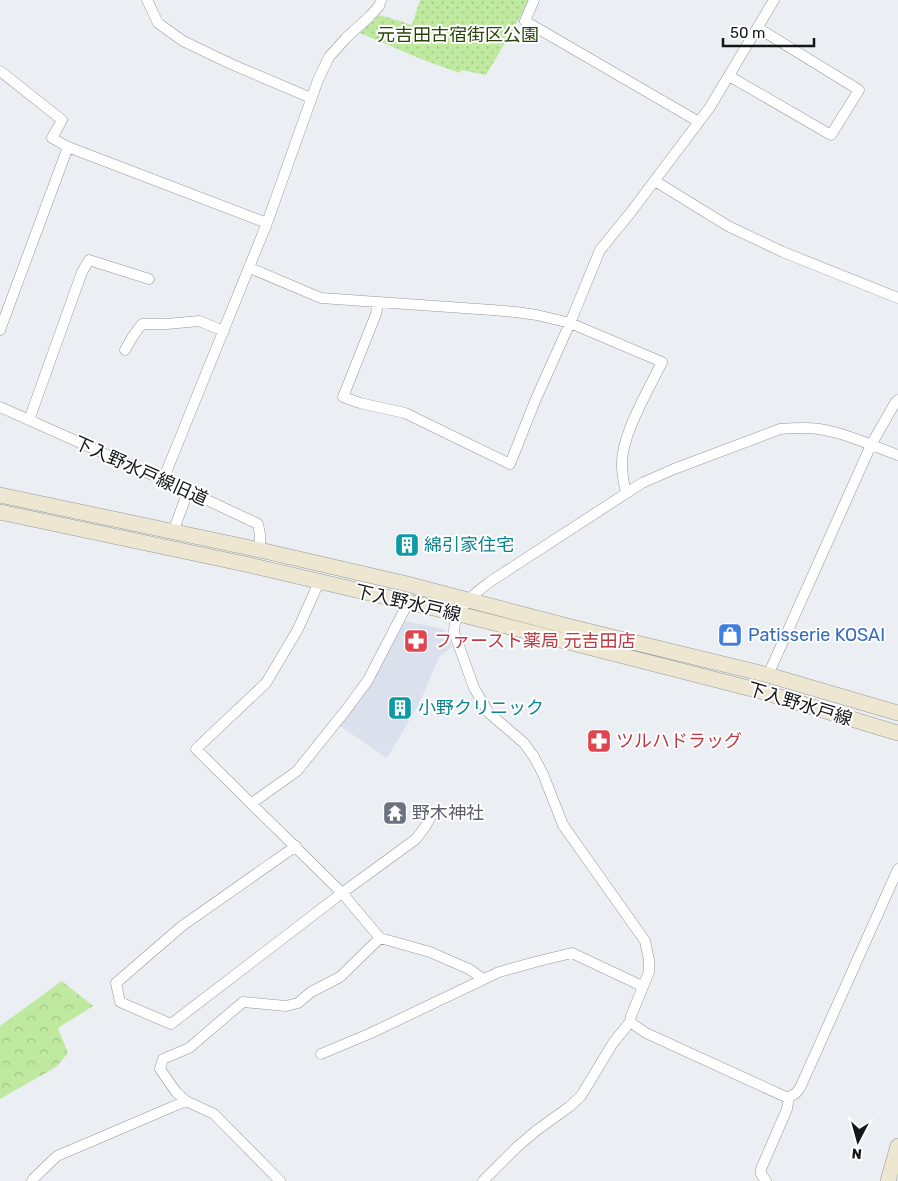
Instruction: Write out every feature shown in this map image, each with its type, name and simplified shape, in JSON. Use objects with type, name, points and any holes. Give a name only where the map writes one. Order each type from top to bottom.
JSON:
[{"type":"main road","name":"下入野水戸線","points":[[0,495],[260,550],[403,583],[571,627],[768,675],[898,713]]},
{"type":"main road","name":"下入野水戸線","points":[[0,512],[245,564],[459,614],[760,691],[898,733]]},
{"type":"main road","points":[[888,1181],[898,1146]]},
{"type":"street","points":[[147,0],[158,23],[183,41],[311,98]]},
{"type":"street","points":[[163,480],[250,268],[291,160],[318,80],[329,57],[370,16],[379,6],[381,0]]},
{"type":"street","points":[[534,0],[525,21],[699,122]]},
{"type":"street","points":[[378,303],[376,314],[343,397],[360,403],[405,413],[510,464],[600,250],[710,107],[774,0]]},
{"type":"street","points":[[729,76],[831,135],[859,90],[758,28]]},
{"type":"street","points":[[0,72],[62,120],[52,138],[68,147],[267,223]]},
{"type":"street","points":[[0,330],[68,147]]},
{"type":"street","points":[[655,180],[728,226],[767,245],[898,298]]},
{"type":"street","points":[[29,420],[82,272],[89,260],[149,278]]},
{"type":"street","points":[[250,268],[321,298],[515,312],[570,323],[662,362],[635,418],[624,447],[622,466],[626,493]]},
{"type":"street","points":[[125,350],[142,324],[199,321],[224,330]]},
{"type":"street","points":[[768,675],[871,446],[898,400]]},
{"type":"street","name":"下入野水戸線旧道","points":[[0,407],[258,524],[260,550]]},
{"type":"street","points":[[483,1181],[517,1147],[581,1096],[613,1043],[630,1022],[642,986],[649,972],[649,960],[645,941],[563,825],[543,774],[534,757],[524,744],[490,713],[474,688],[454,632],[461,609],[468,600],[491,581],[642,483],[780,429],[820,429],[838,433],[898,455]]},
{"type":"street","points":[[173,532],[188,491]]},
{"type":"street","points":[[319,582],[298,629],[266,683],[196,748],[342,893],[380,938],[430,952],[469,969],[483,979]]},
{"type":"street","points":[[252,803],[297,771],[346,710],[368,680],[408,603]]},
{"type":"street","points":[[296,846],[182,926],[116,983],[120,1002],[171,1024],[416,839],[426,827],[433,813]]},
{"type":"street","points":[[788,1098],[796,1094],[800,1088],[894,888],[898,869]]},
{"type":"street","points":[[280,1181],[214,1114],[186,1101],[176,1092],[160,1069],[163,1059],[189,1048],[243,1002],[286,1006],[298,1003],[311,992],[340,977],[380,938]]},
{"type":"street","points":[[321,1054],[371,1033],[498,972],[572,953],[642,986]]},
{"type":"street","points":[[630,1022],[646,1033],[788,1098]]},
{"type":"street","points":[[760,1179],[761,1169],[787,1109],[788,1098]]},
{"type":"street","points":[[32,1181],[57,1156],[186,1101]]},
{"type":"shaded area","points":[[405,621],[444,629],[451,641],[452,647],[439,657],[419,704],[387,758],[340,726],[371,683]]},
{"type":"green space","name":"元吉田古宿街区公園","points":[[420,0],[529,0],[486,75],[461,70],[460,73],[360,33],[380,15],[412,25]]},
{"type":"green space","points":[[62,981],[93,1006],[58,1028],[68,1053],[56,1067],[0,1099],[0,1026]]},
{"type":"place","name":"綿引家住宅","points":[[407,545]]},
{"type":"place","name":"Patisserie KOSAI","points":[[730,635]]},
{"type":"place","name":"ファースト薬局 元吉田店","points":[[416,641]]},
{"type":"place","name":"小野クリニック","points":[[400,708]]},
{"type":"place","name":"ツルハドラッグ","points":[[599,741]]},
{"type":"place","name":"野木神社","points":[[395,813]]}]
